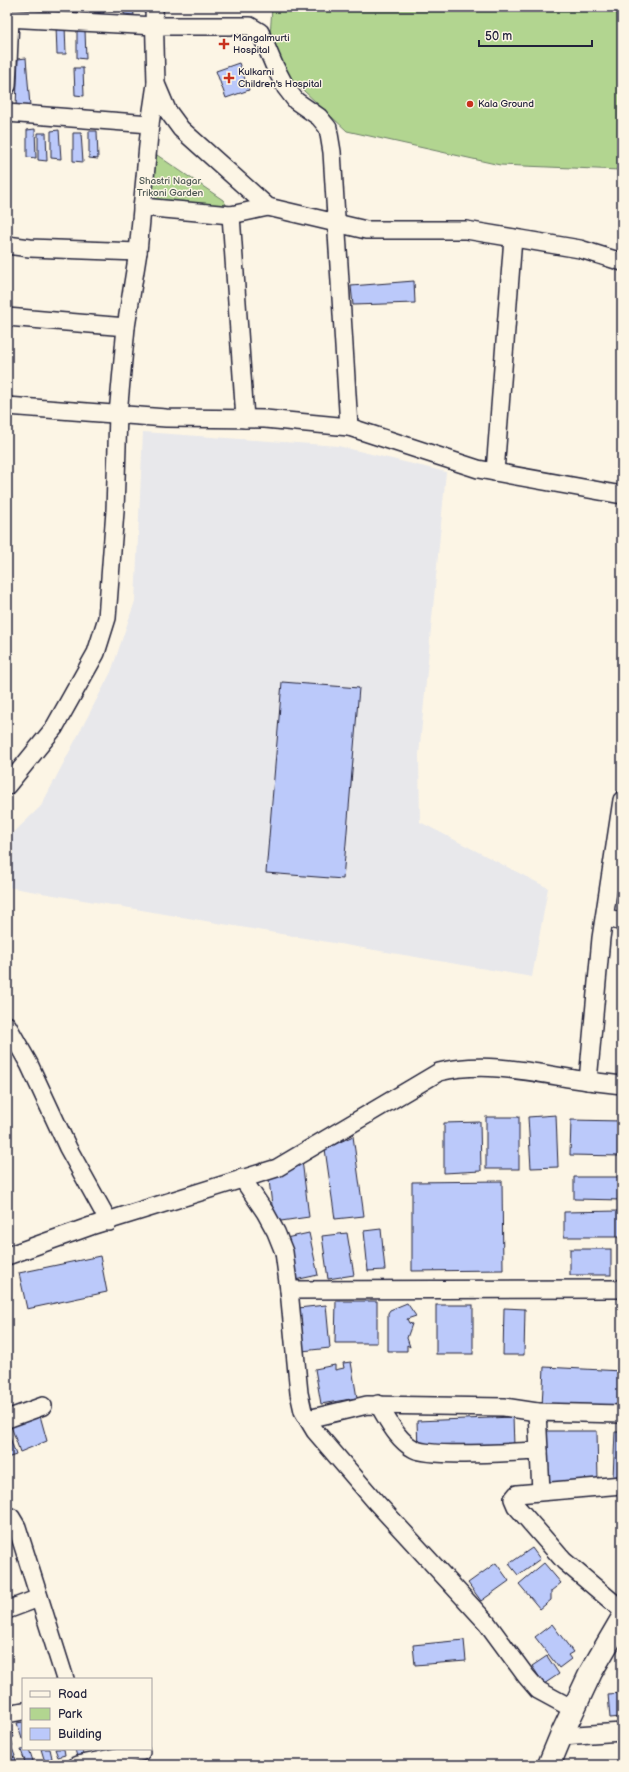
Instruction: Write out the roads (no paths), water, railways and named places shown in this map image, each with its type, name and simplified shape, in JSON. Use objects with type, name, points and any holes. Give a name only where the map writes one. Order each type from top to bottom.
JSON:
[{"type":"street","points":[[7,786],[54,728],[96,653],[107,618],[115,511],[118,414],[126,327],[138,252],[150,124],[156,84],[154,7]]},
{"type":"street","points":[[7,86],[9,18],[155,26],[250,26],[260,32],[286,88],[296,101],[319,117],[328,128],[332,152],[349,427]]},
{"type":"street","points":[[156,84],[167,110],[181,129],[268,208]]},
{"type":"street","points":[[7,113],[150,124]]},
{"type":"street","points":[[142,207],[231,215],[268,208],[366,230],[466,230],[580,249],[622,262]]},
{"type":"street","points":[[231,215],[245,419]]},
{"type":"street","points":[[495,472],[513,238]]},
{"type":"street","points":[[7,245],[30,248],[138,252]]},
{"type":"street","points":[[7,318],[126,327]]},
{"type":"street","points":[[7,406],[166,418],[265,419],[349,427],[478,469],[622,495]]},
{"type":"street","points":[[588,1081],[601,938],[622,800]]},
{"type":"street","points":[[605,917],[622,922]]},
{"type":"street","points":[[7,1025],[29,1064],[68,1148],[109,1222]]},
{"type":"street","points":[[7,1256],[91,1226],[109,1222],[277,1168],[439,1072],[457,1068],[492,1067],[622,1085]]},
{"type":"street","points":[[242,1178],[265,1212],[276,1232],[284,1252],[299,1393],[303,1411],[315,1431],[375,1501],[487,1623],[538,1690],[573,1709]]},
{"type":"street","points":[[289,1290],[622,1289]]},
{"type":"street","points":[[308,1419],[349,1408],[378,1404],[504,1407],[537,1412],[622,1414]]},
{"type":"street","points":[[378,1404],[398,1436],[415,1450],[428,1453],[539,1451]]},
{"type":"street","points":[[7,1419],[43,1406]]},
{"type":"street","points":[[537,1412],[541,1491]]},
{"type":"street","points":[[622,1485],[517,1494],[513,1499],[516,1506],[564,1561],[622,1610]]},
{"type":"street","points":[[7,1516],[11,1517],[17,1527],[65,1678]]},
{"type":"street","points":[[7,1610],[40,1598]]},
{"type":"street","points":[[549,1765],[591,1672],[622,1619]]},
{"type":"street","points":[[7,1714],[22,1711]]},
{"type":"street","points":[[561,1736],[622,1732]]},
{"type":"street","points":[[77,1765],[141,1756]]},
{"type":"place","name":"Mangalmurti Hospital","points":[[224,44]]},
{"type":"place","name":"Kulkarni Children's Hospital","points":[[229,78]]},
{"type":"place","name":"Kala Ground","points":[[470,104]]},
{"type":"park label","name":"Shastri Nagar Trikoni Garden","points":[[170,186]]}]
